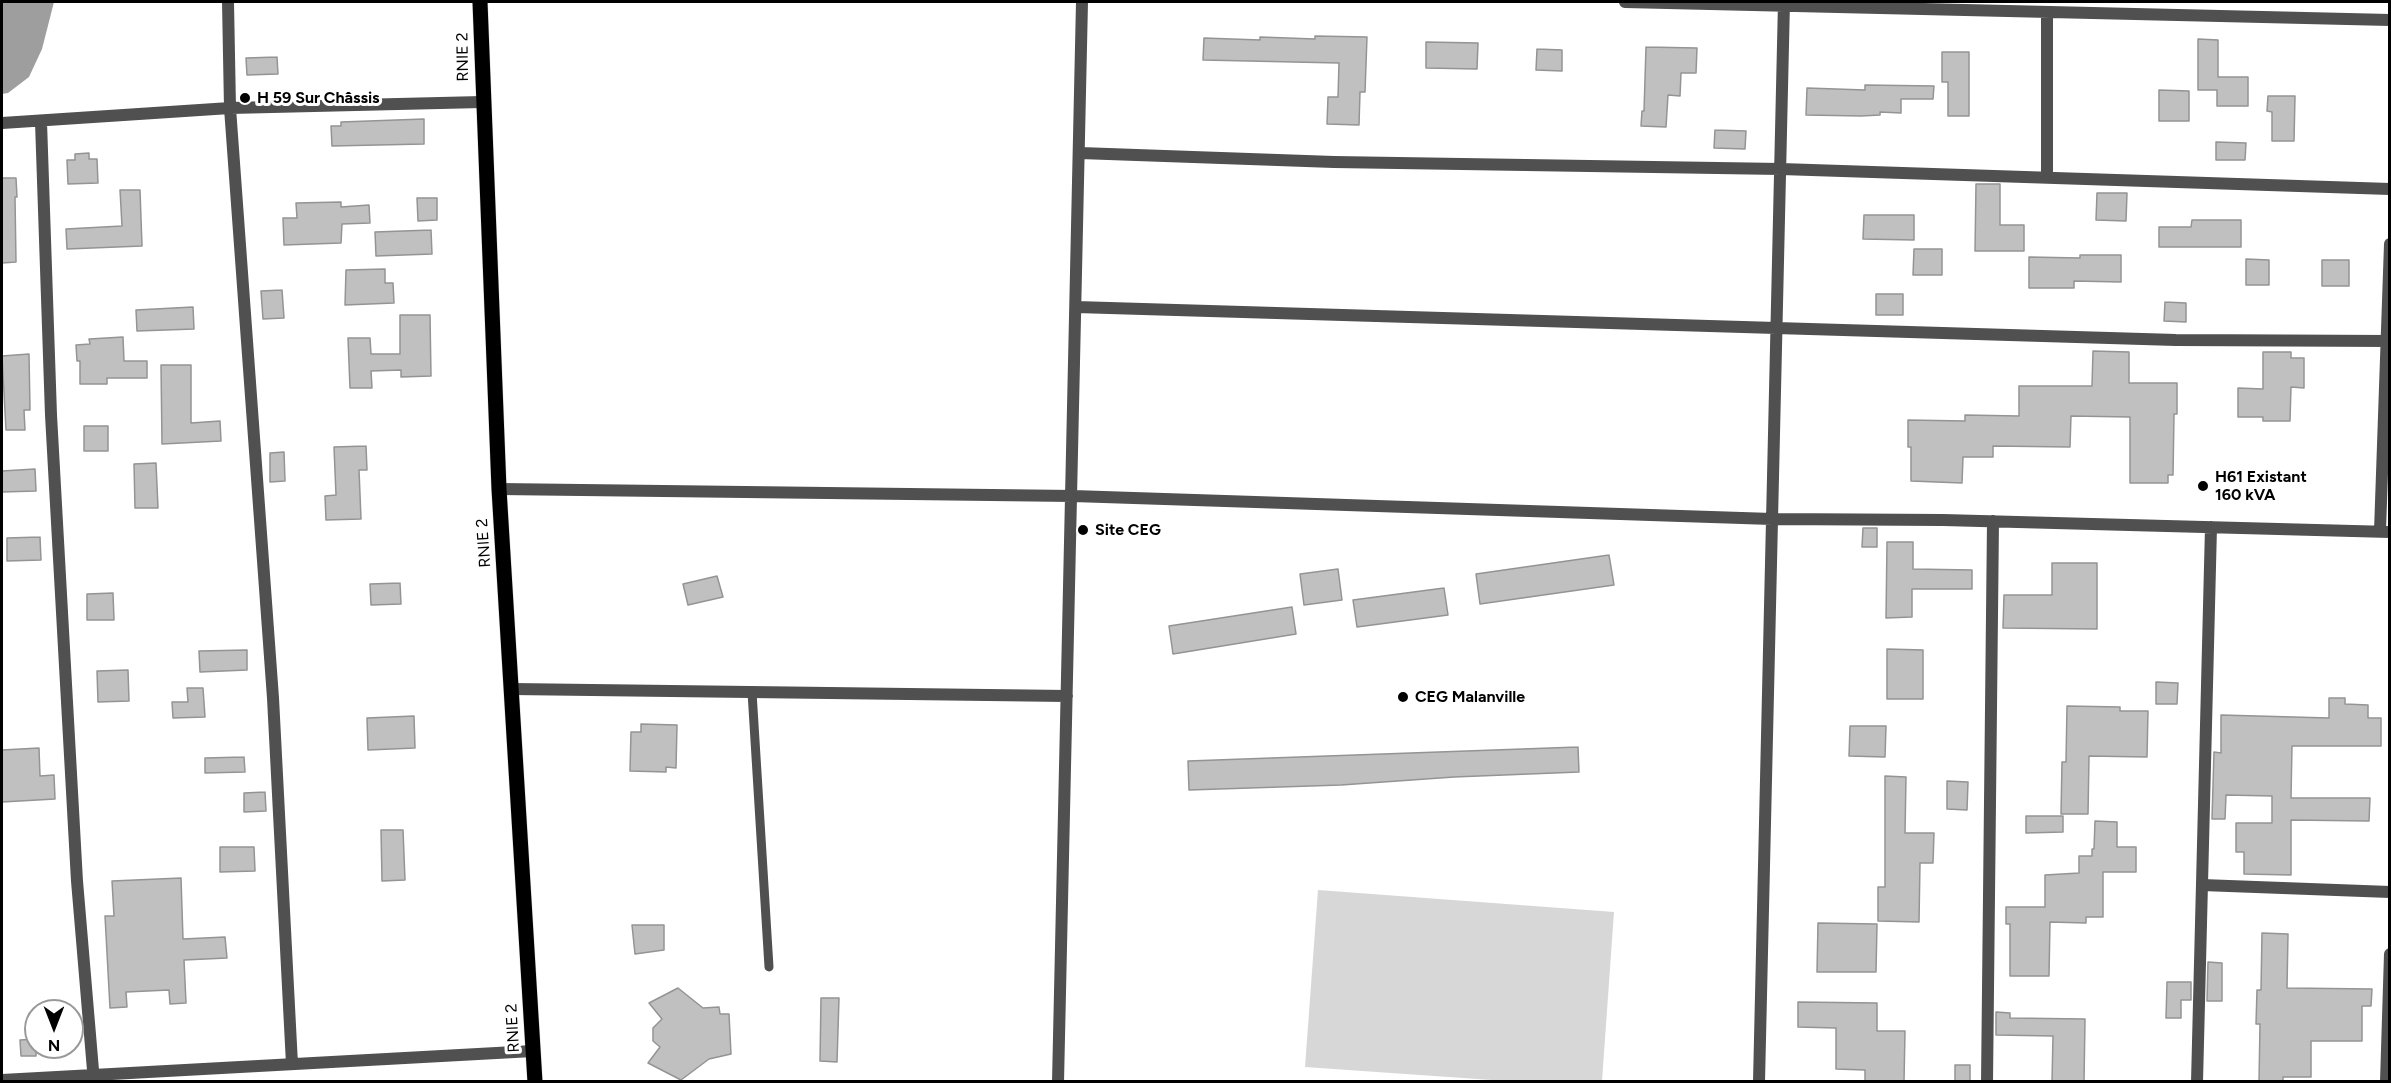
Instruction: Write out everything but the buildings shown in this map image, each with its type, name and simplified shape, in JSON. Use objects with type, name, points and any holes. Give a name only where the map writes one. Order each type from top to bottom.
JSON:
[{"type":"main road","name":"RNIE 2","points":[[480,2],[482,102],[499,489],[535,1082]]},
{"type":"street","points":[[228,2],[230,108],[273,698],[292,1064]]},
{"type":"street","points":[[1058,1082],[1073,496],[1082,2]]},
{"type":"street","points":[[1625,2],[1784,3],[2390,20]]},
{"type":"street","points":[[1759,1082],[1784,3]]},
{"type":"street","points":[[2047,12],[2047,177]]},
{"type":"street","points":[[2,123],[230,108],[482,102]]},
{"type":"street","points":[[41,122],[51,427],[77,881],[94,1078]]},
{"type":"street","points":[[1080,153],[1334,162],[1780,169],[2390,189]]},
{"type":"street","points":[[499,489],[1073,496],[1772,519],[1993,521],[2385,532],[2390,244]]},
{"type":"street","points":[[1076,307],[2176,340],[2388,340]]},
{"type":"street","points":[[1987,1082],[1993,521]]},
{"type":"street","points":[[2197,1082],[2211,527]]},
{"type":"street","points":[[512,689],[1067,696]]},
{"type":"street","points":[[2202,885],[2390,892]]},
{"type":"street","points":[[2386,1082],[2390,954]]},
{"type":"street","points":[[2,1080],[94,1078],[292,1064],[533,1051]]},
{"type":"lane","points":[[752,692],[769,967]]},
{"type":"shaded area","points":[[2,2],[54,2],[42,49],[29,77],[8,93],[2,94]]},
{"type":"shaded area","points":[[1318,890],[1614,912],[1602,1081],[1506,1081],[1305,1067]]},
{"type":"place","name":"H 59 Sur Châssis","points":[[245,98]]},
{"type":"place","name":"H61 Existant 160 kVA","points":[[2203,486]]},
{"type":"place","name":"Site CEG","points":[[1083,530]]},
{"type":"place","name":"CEG Malanville","points":[[1403,697]]}]
